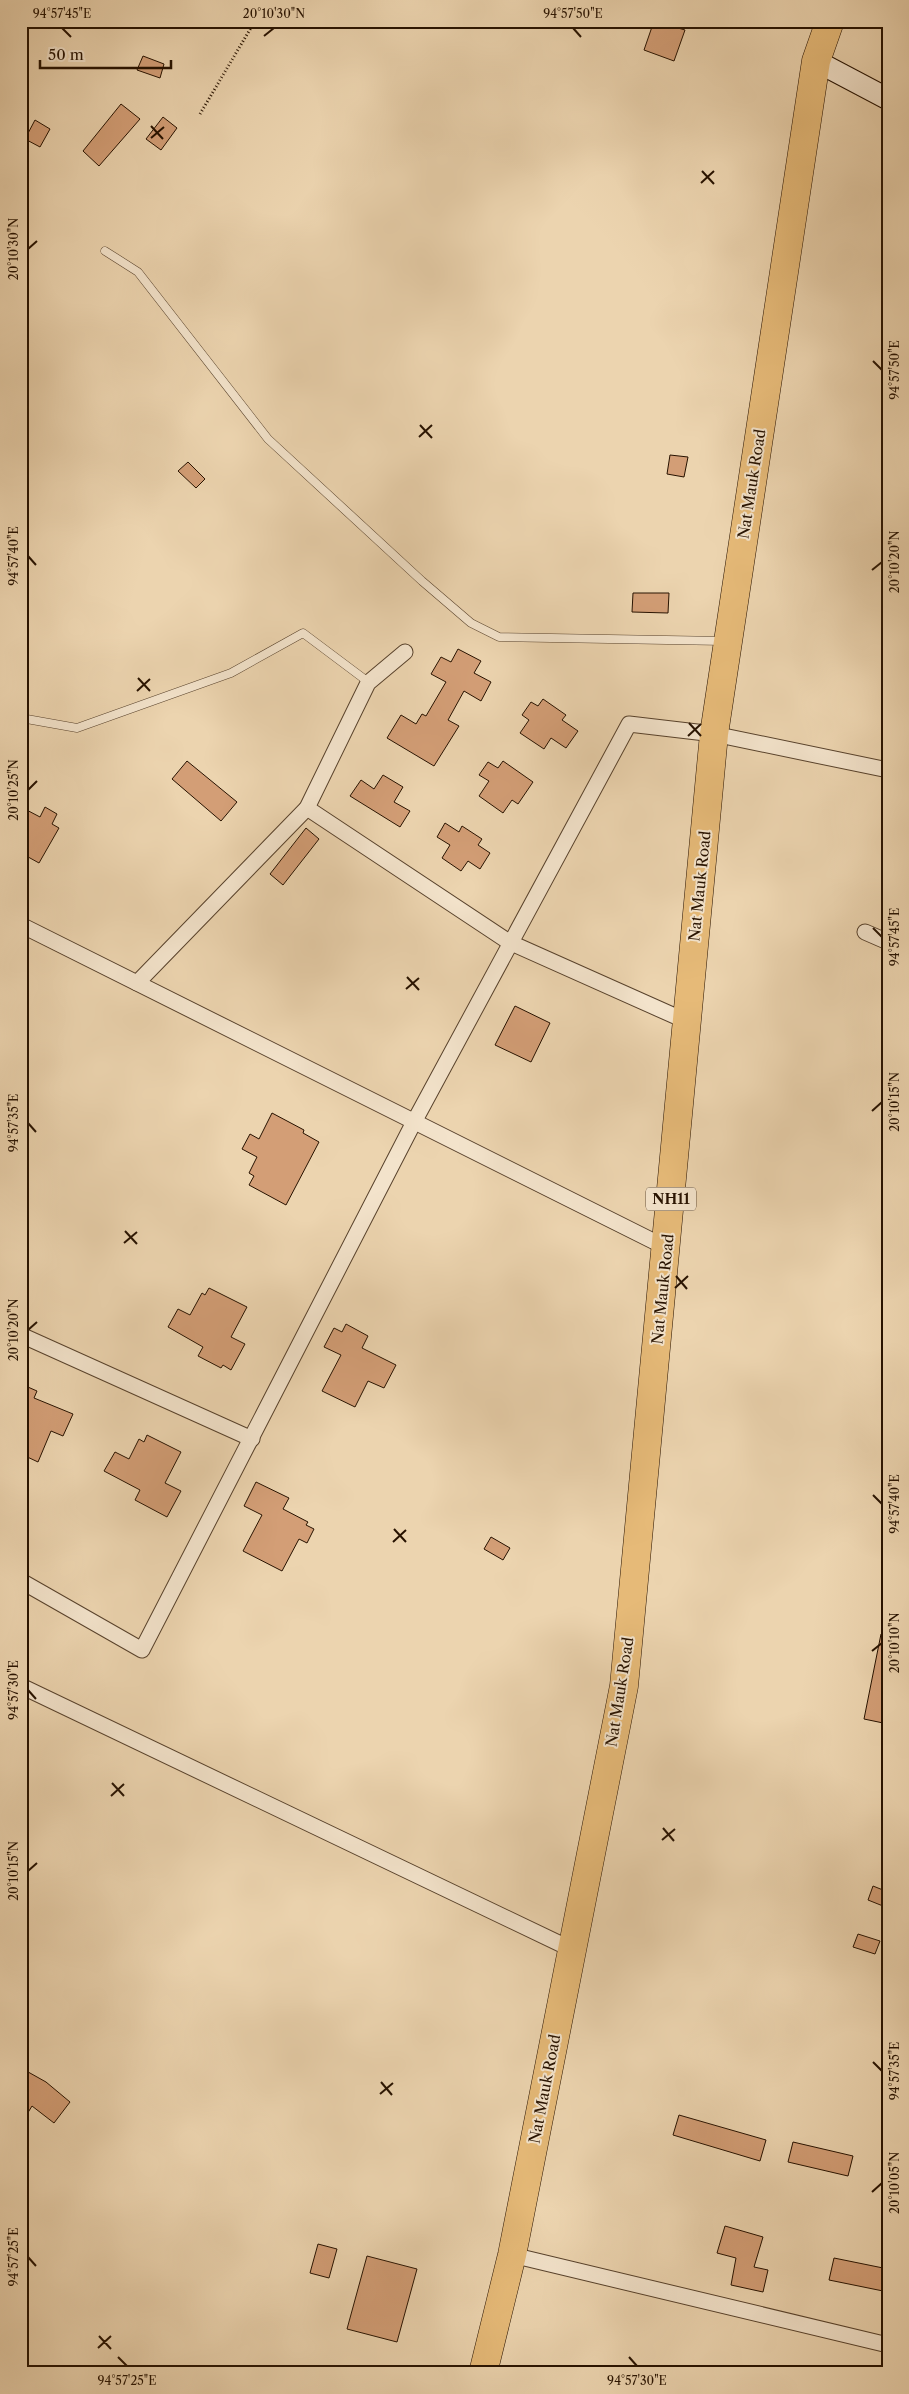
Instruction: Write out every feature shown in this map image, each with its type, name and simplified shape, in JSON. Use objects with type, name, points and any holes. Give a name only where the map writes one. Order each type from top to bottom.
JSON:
[{"type":"highway","name":"Nat Mauk Road","points":[[483,2373],[512,2255],[624,1686],[667,1248],[686,1021],[714,734],[816,61],[830,21]]},
{"type":"street","points":[[816,61],[888,99]]},
{"type":"street","points":[[137,983],[306,808],[368,683],[405,652]]},
{"type":"street","points":[[21,1581],[142,1650],[414,1122],[509,942],[629,724],[714,734],[888,770]]},
{"type":"street","points":[[306,808],[509,942],[686,1021]]},
{"type":"street","points":[[21,925],[667,1248]]},
{"type":"street","points":[[865,932],[888,942]]},
{"type":"street","points":[[21,1336],[252,1439]]},
{"type":"street","points":[[21,1686],[573,1950]]},
{"type":"street","points":[[512,2255],[888,2345]]},
{"type":"lane","points":[[105,252],[138,272],[268,439],[422,582],[472,622],[500,637],[728,641]]},
{"type":"lane","points":[[21,718],[77,728],[231,673],[303,633],[366,681]]},
{"type":"path","points":[[200,114],[255,21]]},
{"type":"building","points":[[654,21],[685,30],[674,61],[644,50]]},
{"type":"building","points":[[143,56],[164,64],[160,78],[137,70]]},
{"type":"building","points":[[121,104],[140,119],[99,166],[83,151]]},
{"type":"building","points":[[163,117],[177,128],[161,150],[146,139]]},
{"type":"building","points":[[35,120],[50,129],[40,147],[25,139]]},
{"type":"building","points":[[670,455],[688,457],[684,477],[667,474]]},
{"type":"building","points":[[188,462],[205,479],[196,488],[178,471]]},
{"type":"building","points":[[633,593],[669,593],[668,613],[632,612]]},
{"type":"building","points":[[458,649],[481,661],[474,673],[491,682],[481,701],[464,691],[448,720],[459,726],[434,766],[387,738],[401,715],[416,724],[422,714],[426,716],[446,682],[431,674],[441,657],[451,662]]},
{"type":"building","points":[[543,699],[566,715],[562,720],[578,731],[566,748],[551,738],[544,749],[520,733],[529,720],[522,715],[531,702],[538,706]]},
{"type":"building","points":[[187,761],[237,802],[221,821],[172,779]]},
{"type":"building","points":[[503,761],[533,782],[518,804],[512,800],[503,813],[479,796],[489,781],[479,775],[488,762],[498,768]]},
{"type":"building","points":[[383,775],[403,787],[394,802],[410,811],[400,827],[350,796],[361,780],[374,789]]},
{"type":"building","points":[[21,807],[40,817],[45,807],[57,814],[52,824],[59,828],[39,863],[21,853]]},
{"type":"building","points":[[445,823],[459,832],[462,826],[482,839],[478,845],[490,853],[480,869],[468,861],[461,871],[442,858],[450,845],[437,837]]},
{"type":"building","points":[[306,828],[319,839],[283,885],[270,874]]},
{"type":"building","points":[[515,1006],[550,1023],[531,1062],[495,1045]]},
{"type":"building","points":[[272,1113],[304,1130],[303,1133],[319,1142],[286,1205],[249,1185],[254,1176],[249,1173],[257,1157],[242,1149],[250,1134],[259,1139]]},
{"type":"building","points":[[209,1288],[247,1307],[231,1337],[245,1344],[231,1370],[223,1365],[221,1368],[198,1356],[203,1347],[168,1327],[178,1309],[190,1315],[202,1293],[205,1295]]},
{"type":"building","points":[[346,1324],[368,1336],[362,1348],[396,1365],[384,1388],[368,1381],[355,1407],[322,1391],[341,1355],[324,1347],[334,1328],[342,1332]]},
{"type":"building","points":[[21,1384],[37,1391],[34,1398],[73,1414],[63,1436],[51,1431],[38,1462],[21,1454]]},
{"type":"building","points":[[147,1435],[181,1452],[165,1483],[181,1491],[167,1517],[135,1500],[140,1490],[104,1471],[115,1452],[129,1459],[139,1439],[144,1442]]},
{"type":"building","points":[[256,1482],[289,1498],[283,1509],[308,1522],[306,1525],[314,1529],[307,1543],[299,1539],[282,1571],[243,1551],[262,1515],[244,1506]]},
{"type":"building","points":[[491,1537],[510,1548],[503,1560],[484,1549]]},
{"type":"building","points":[[881,1634],[888,1635],[888,1724],[864,1719]]},
{"type":"building","points":[[873,1886],[888,1892],[888,1908],[868,1900]]},
{"type":"building","points":[[858,1934],[880,1941],[875,1954],[853,1947]]},
{"type":"building","points":[[21,2068],[46,2082],[70,2102],[54,2123],[32,2106],[21,2124]]},
{"type":"building","points":[[679,2115],[766,2140],[760,2161],[673,2135]]},
{"type":"building","points":[[793,2142],[853,2156],[848,2176],[788,2162]]},
{"type":"building","points":[[725,2226],[763,2237],[754,2267],[768,2270],[763,2292],[731,2285],[736,2258],[717,2253]]},
{"type":"building","points":[[318,2244],[337,2249],[329,2278],[310,2273]]},
{"type":"building","points":[[367,2256],[417,2269],[397,2342],[347,2329]]},
{"type":"building","points":[[834,2258],[888,2269],[888,2292],[829,2280]]}]
